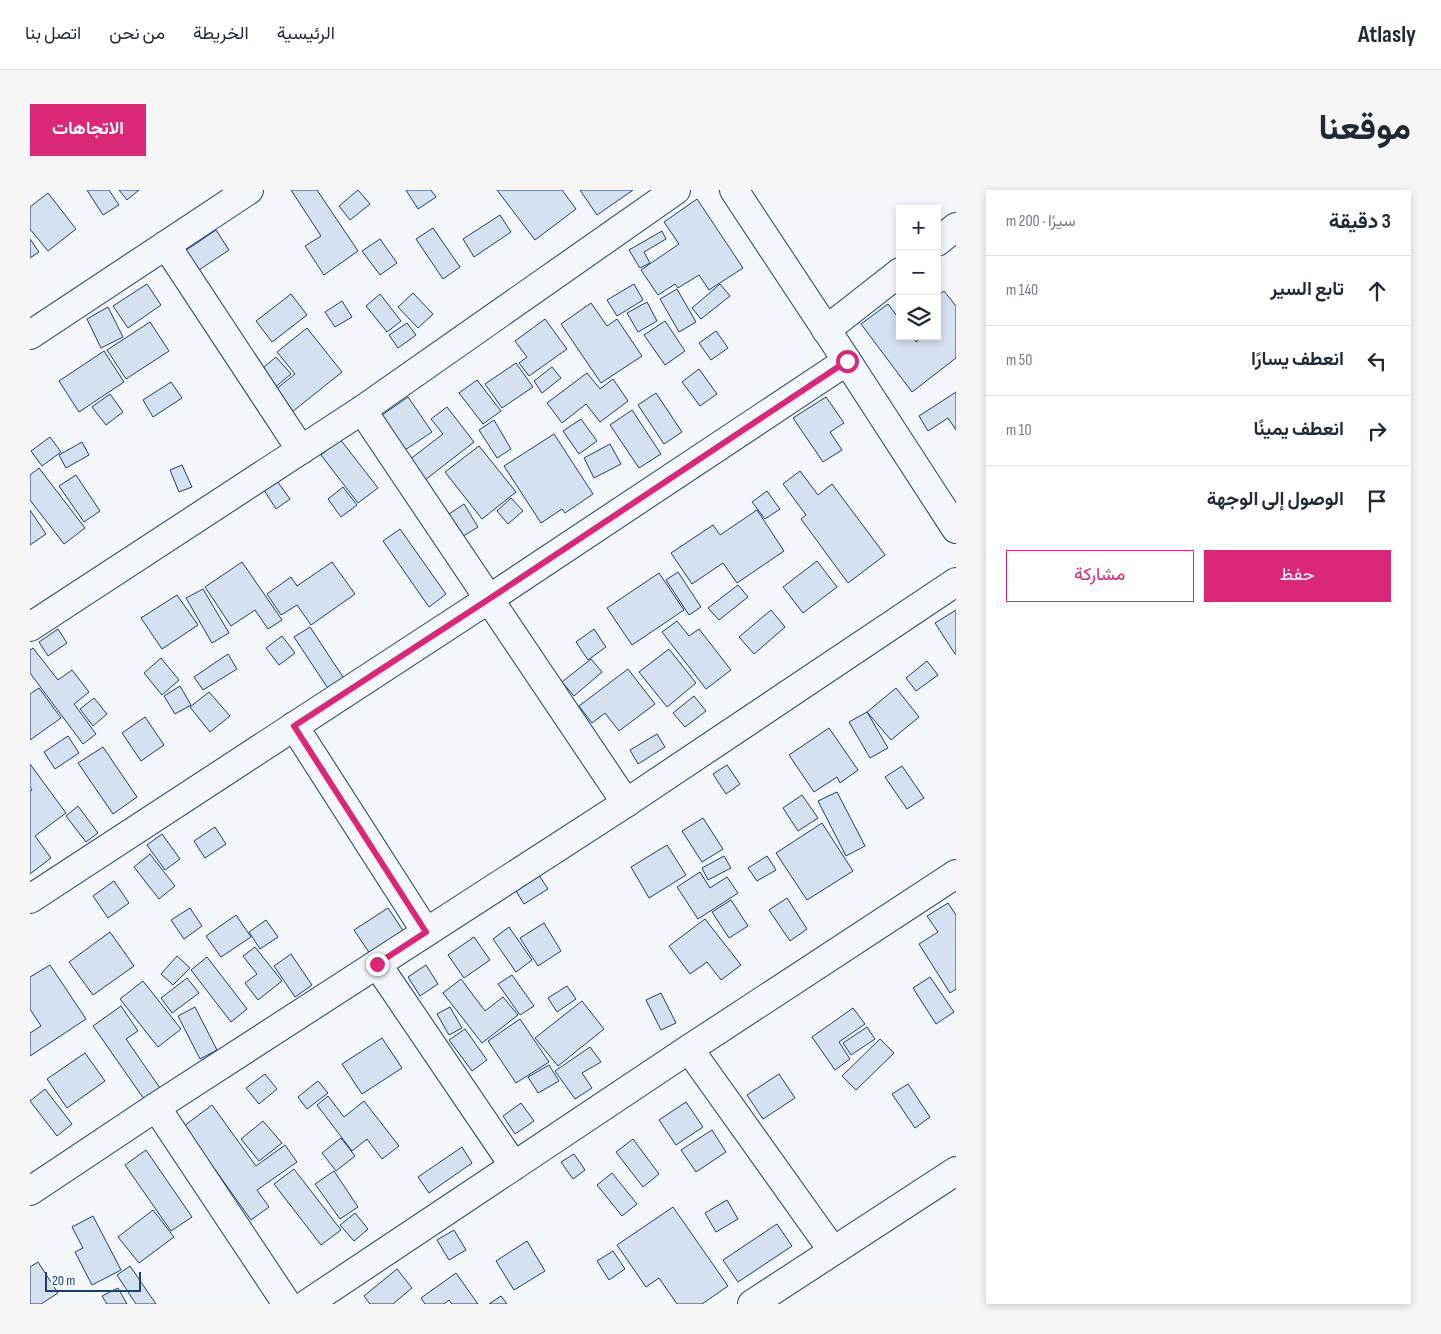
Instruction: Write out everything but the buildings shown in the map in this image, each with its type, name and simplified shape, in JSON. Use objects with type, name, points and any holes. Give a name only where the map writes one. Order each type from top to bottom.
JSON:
[{"type":"street","points":[[30,335],[250,190]]},
{"type":"street","points":[[30,627],[362,410],[676,190]]},
{"type":"street","points":[[734,190],[956,529]]},
{"type":"street","points":[[941,239],[956,227]]},
{"type":"street","points":[[166,245],[301,450]]},
{"type":"street","points":[[826,330],[896,275]]},
{"type":"street","points":[[30,899],[489,599],[847,361]]},
{"type":"street","points":[[362,410],[626,803]]},
{"type":"street","points":[[30,1191],[156,1107],[626,803],[956,582]]},
{"type":"street","points":[[294,726],[426,932]]},
{"type":"street","points":[[307,1304],[689,1049],[956,874]]},
{"type":"street","points":[[377,964],[514,1166]]},
{"type":"street","points":[[689,1049],[833,1251]]},
{"type":"street","points":[[156,1107],[287,1304]]},
{"type":"street","points":[[752,1304],[956,1171]]},
{"type":"route","points":[[377,964],[426,932],[294,726],[847,361]]}]
